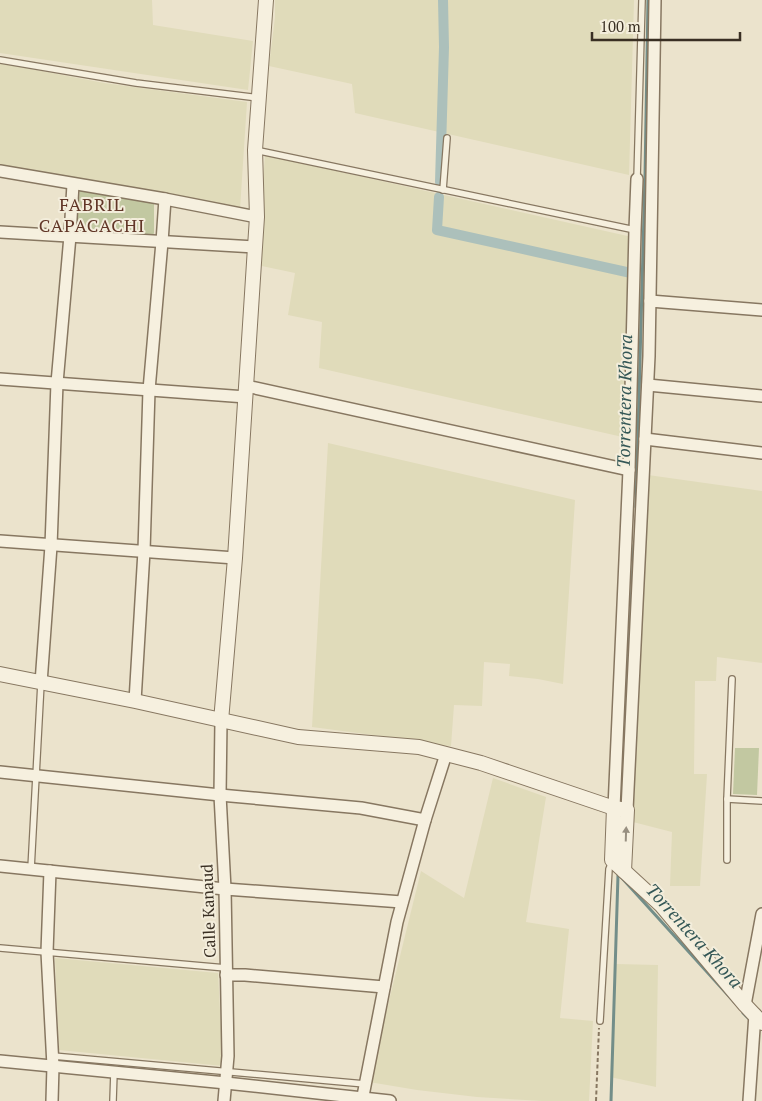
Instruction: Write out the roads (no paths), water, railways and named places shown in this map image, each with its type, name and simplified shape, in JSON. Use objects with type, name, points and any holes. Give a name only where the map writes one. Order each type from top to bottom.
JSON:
[{"type":"street","points":[[221,721],[235,558],[257,217],[255,150],[266,0]]},
{"type":"street","points":[[655,0],[648,385],[621,809],[612,860],[661,905],[754,1014]]},
{"type":"street","points":[[0,171],[165,199],[257,217]]},
{"type":"street","points":[[624,871],[621,809],[637,179]]},
{"type":"street","points":[[41,683],[51,546],[57,383],[73,184]]},
{"type":"street","points":[[135,701],[144,552],[149,390],[165,199]]},
{"type":"street","points":[[0,232],[255,247]]},
{"type":"street","points":[[650,300],[762,310]]},
{"type":"street","points":[[0,379],[149,390],[246,391],[629,470]]},
{"type":"street","points":[[648,385],[762,396]]},
{"type":"street","points":[[645,439],[762,454]]},
{"type":"street","points":[[0,541],[235,558]]},
{"type":"street","points":[[0,674],[135,701],[298,737],[419,747],[481,763],[621,809]]},
{"type":"street","name":"Calle Kanaud","points":[[221,721],[220,795],[228,1056],[224,1101]]},
{"type":"street","points":[[362,1099],[397,922],[425,820],[446,754]]},
{"type":"street","points":[[0,772],[361,808],[425,820]]},
{"type":"street","points":[[0,866],[224,889],[402,902]]},
{"type":"street","points":[[50,871],[47,952],[53,1061],[52,1101]]},
{"type":"street","points":[[749,1101],[762,914]]},
{"type":"street","points":[[226,972],[384,987]]},
{"type":"street","points":[[0,1061],[53,1061],[114,1072],[226,1077],[362,1099],[390,1101]]},
{"type":"lane","points":[[637,179],[642,0]]},
{"type":"lane","points":[[0,60],[136,83],[259,98]]},
{"type":"lane","points":[[443,190],[447,138]]},
{"type":"lane","points":[[255,150],[635,230]]},
{"type":"lane","points":[[727,860],[727,799],[732,679]]},
{"type":"lane","points":[[31,869],[41,683]]},
{"type":"lane","points":[[727,799],[762,801]]},
{"type":"lane","points":[[600,1021],[609,869],[612,860]]},
{"type":"lane","points":[[0,948],[226,972]]},
{"type":"lane","points":[[53,1061],[226,1077],[365,1084]]},
{"type":"lane","points":[[112,1101],[114,1072]]},
{"type":"waterway","points":[[440,182],[444,47],[443,0]]},
{"type":"waterway","name":"Torrentera Khora","points":[[636,507],[648,0]]},
{"type":"waterway","points":[[439,197],[437,230],[631,273]]},
{"type":"waterway","name":"Torrentera Khora","points":[[626,721],[634,545]]},
{"type":"waterway","points":[[611,1101],[618,875]]},
{"type":"waterway","name":"Torrentera Khora","points":[[621,877],[736,1004]]},
{"type":"waterway","name":"Torrentera Khora","points":[[743,1013],[748,1018]]},
{"type":"district","name":"FABRIL CAPACACHI","points":[[92,215]]}]
